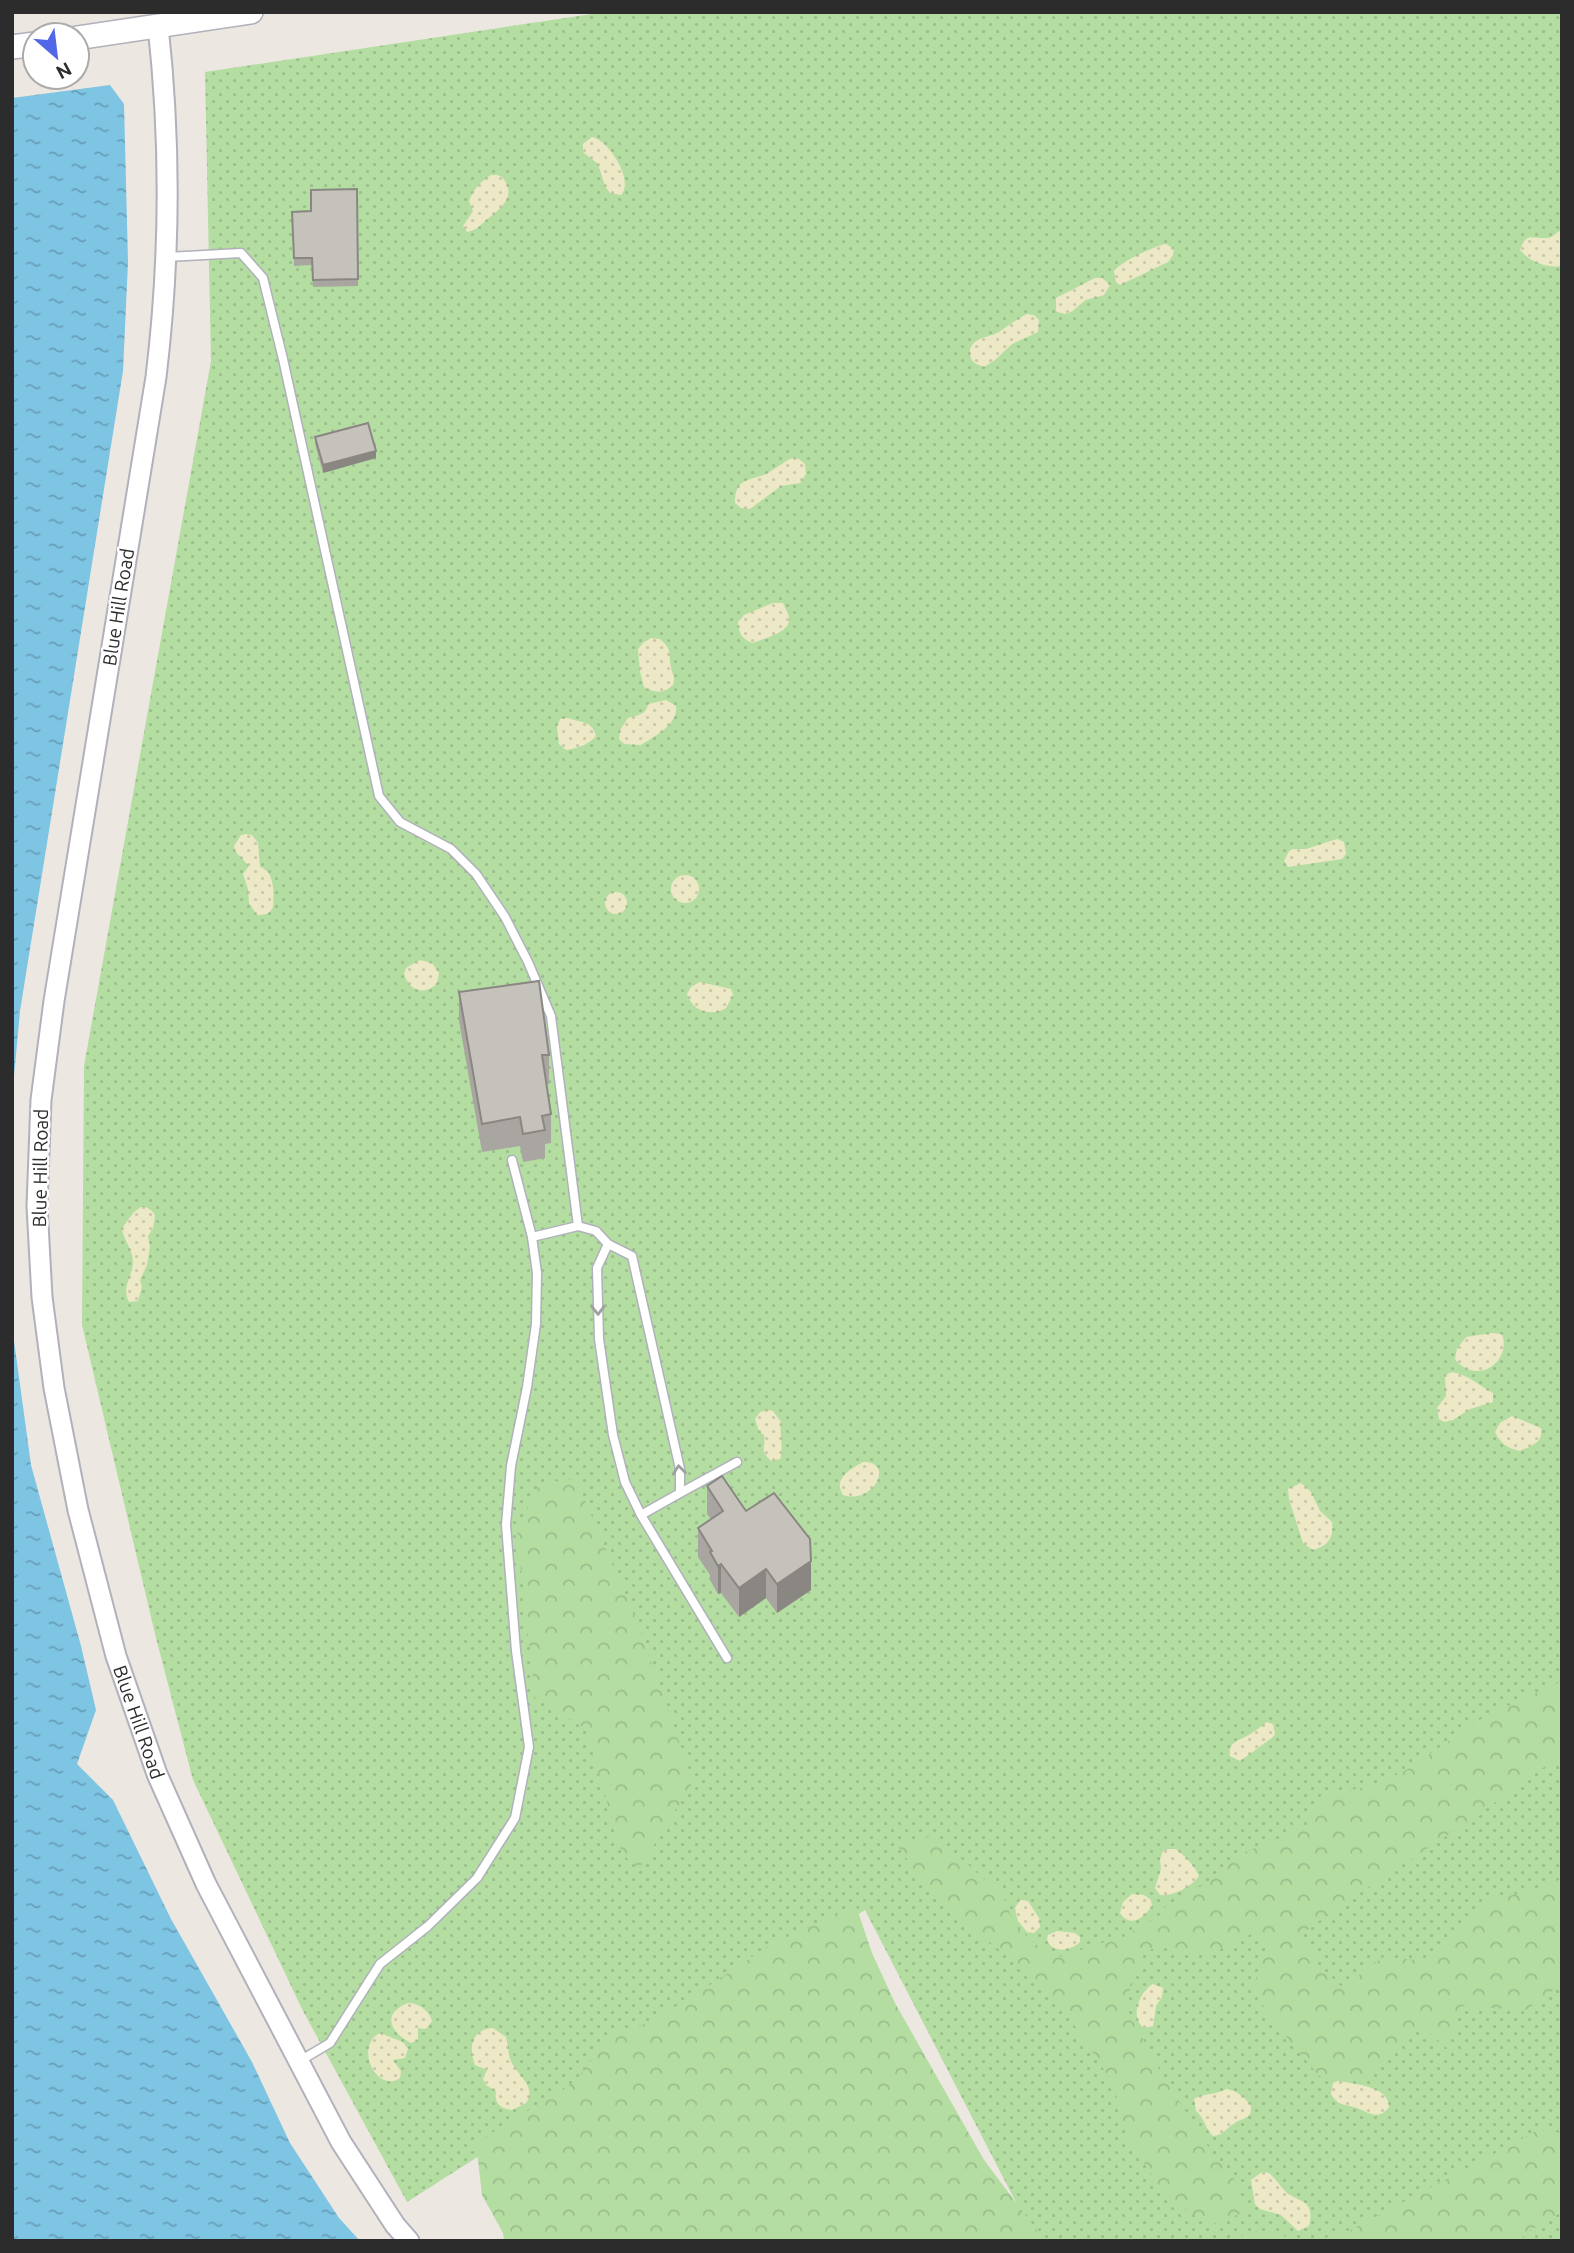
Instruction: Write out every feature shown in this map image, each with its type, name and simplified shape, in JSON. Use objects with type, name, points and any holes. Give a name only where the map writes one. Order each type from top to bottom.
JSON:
[{"type":"main road","points":[[91,36],[251,12]]},
{"type":"street","name":"Blue Hill Road","points":[[158,26],[164,83],[167,257],[156,377],[54,1001],[41,1100],[37,1206],[42,1297],[54,1388],[78,1510],[116,1656],[158,1774],[206,1884],[341,2143],[395,2225],[409,2241]]},
{"type":"lane","points":[[167,257],[241,253],[263,278],[379,796],[400,822],[451,849],[477,874],[505,917],[528,962],[551,1016],[578,1226]]},
{"type":"lane","points":[[298,2062],[330,2043],[380,1964],[428,1926],[477,1878],[515,1818],[529,1747],[516,1651],[506,1525],[511,1466],[536,1324],[537,1273],[532,1237],[512,1160]]},
{"type":"lane","points":[[532,1237],[578,1226],[596,1231],[608,1244],[632,1256],[680,1469],[680,1493]]},
{"type":"lane","points":[[608,1244],[597,1268],[599,1339],[613,1436],[625,1482],[641,1515],[727,1658]]},
{"type":"lane","points":[[641,1515],[737,1462]]},
{"type":"green space","points":[[605,12],[1562,12],[1562,2241],[1036,2241],[865,1910],[407,2202],[303,2011],[193,1780],[156,1638],[82,1325],[84,1066],[211,361],[205,72]]},
{"type":"green space","points":[[576,1479],[639,1627],[693,1782],[639,1869],[622,1854],[586,1729],[535,1698],[517,1531],[540,1483]]},
{"type":"green space","points":[[1562,1681],[1562,1754],[1475,1817],[1302,1934],[1319,1966],[1343,1988],[1383,1957],[1425,1961],[1487,1901],[1522,1893],[1562,1879],[1562,1984],[1526,2010],[1461,2006],[1448,2049],[1419,2024],[1367,2080],[1319,2076],[1252,1990],[1267,1946],[1253,1933],[1213,1953],[1181,1952],[1157,1946],[1144,1954],[1131,1980],[1127,2009],[1161,2073],[1213,2154],[1235,2180],[1245,2212],[1208,2226],[1162,2191],[1126,2135],[1113,2083],[1070,2019],[1006,1955],[953,1913],[921,1879],[895,1842],[936,1836],[1003,1896],[1015,1926],[1046,1953],[1064,1957],[1092,1945],[1120,1939],[1159,1916],[1165,1907],[1217,1877],[1238,1855],[1308,1824],[1318,1797],[1370,1786],[1405,1771],[1484,1717]]},
{"type":"green space","points":[[856,1906],[872,1953],[895,2003],[984,2160],[1045,2241],[504,2241],[503,2233],[482,2195],[476,2143],[575,2081],[613,2033],[636,2028],[689,1999],[771,1944]]},
{"type":"green space","points":[[1538,2130],[1562,2133],[1562,2212],[1529,2231],[1519,2241],[1314,2241],[1349,2231]]},
{"type":"green space","points":[[1252,2230],[1310,2241],[1234,2241]]},
{"type":"sand","points":[[592,137],[606,146],[618,162],[625,181],[621,195],[610,193],[598,164],[583,152],[583,144]]},
{"type":"sand","points":[[491,175],[504,179],[508,187],[508,197],[494,214],[477,228],[467,232],[463,226],[473,211],[469,201],[477,186]]},
{"type":"sand","points":[[1562,230],[1562,266],[1539,263],[1520,250],[1527,238],[1549,238]]},
{"type":"sand","points":[[1166,244],[1174,249],[1168,262],[1120,285],[1116,282],[1114,271],[1123,263]]},
{"type":"sand","points":[[1095,278],[1102,278],[1110,285],[1104,295],[1086,300],[1066,314],[1056,311],[1056,298]]},
{"type":"sand","points":[[1027,314],[1034,315],[1039,320],[1038,332],[1012,344],[984,367],[972,361],[970,353],[973,344],[999,332]]},
{"type":"sand","points":[[792,458],[805,464],[806,474],[800,483],[781,486],[750,509],[741,508],[735,503],[741,484],[768,473]]},
{"type":"sand","points":[[773,603],[783,603],[788,613],[788,624],[785,628],[775,635],[752,643],[745,639],[740,633],[738,622],[744,615]]},
{"type":"sand","points":[[651,638],[660,639],[669,652],[674,682],[662,691],[644,687],[640,671],[638,649]]},
{"type":"sand","points":[[666,700],[676,706],[676,713],[664,729],[641,745],[624,744],[619,739],[620,730],[628,718],[643,712],[648,704]]},
{"type":"sand","points":[[568,718],[589,725],[596,736],[582,746],[566,750],[559,744],[557,727],[560,719]]},
{"type":"sand","points":[[241,835],[252,835],[258,843],[260,867],[271,878],[273,907],[265,914],[257,915],[249,903],[243,874],[249,866],[235,851],[234,846]]},
{"type":"sand","points":[[1337,839],[1344,842],[1346,854],[1342,859],[1288,867],[1284,861],[1293,849],[1306,849]]},
{"type":"sand","points":[[685,875],[695,879],[699,889],[695,899],[685,903],[675,899],[671,889],[675,879]]},
{"type":"sand","points":[[616,892],[624,895],[627,903],[624,911],[616,914],[608,911],[605,903],[608,895]]},
{"type":"sand","points":[[420,960],[432,963],[439,973],[437,983],[422,991],[413,988],[404,974],[406,968]]},
{"type":"sand","points":[[700,982],[731,989],[733,995],[726,1008],[709,1012],[694,1005],[687,994],[691,987]]},
{"type":"sand","points":[[141,1207],[146,1207],[155,1215],[153,1228],[148,1236],[150,1246],[147,1265],[140,1280],[142,1287],[138,1301],[129,1302],[126,1291],[133,1257],[122,1228]]},
{"type":"sand","points":[[1502,1334],[1504,1344],[1502,1353],[1490,1367],[1473,1371],[1455,1359],[1457,1349],[1466,1337]]},
{"type":"sand","points":[[1452,1372],[1493,1393],[1493,1402],[1470,1409],[1453,1420],[1444,1422],[1439,1419],[1437,1408],[1446,1396],[1445,1375]]},
{"type":"sand","points":[[773,1411],[781,1422],[780,1459],[771,1461],[764,1451],[764,1435],[759,1431],[755,1419],[760,1412]]},
{"type":"sand","points":[[1512,1416],[1541,1428],[1538,1441],[1520,1451],[1502,1442],[1495,1432],[1500,1423]]},
{"type":"sand","points":[[863,1462],[878,1468],[877,1482],[864,1494],[843,1495],[840,1489],[841,1480]]},
{"type":"sand","points":[[1301,1483],[1311,1492],[1320,1511],[1332,1522],[1329,1540],[1313,1550],[1303,1543],[1289,1499],[1288,1489]]},
{"type":"sand","points":[[1267,1722],[1273,1724],[1273,1737],[1240,1761],[1230,1756],[1233,1744]]},
{"type":"sand","points":[[1176,1849],[1183,1855],[1199,1876],[1182,1890],[1160,1895],[1155,1888],[1161,1869],[1160,1859],[1163,1851]]},
{"type":"sand","points":[[1132,1894],[1144,1895],[1151,1900],[1152,1906],[1133,1921],[1124,1918],[1120,1913],[1123,1902]]},
{"type":"sand","points":[[1020,1900],[1028,1901],[1039,1918],[1040,1927],[1034,1933],[1027,1932],[1018,1921],[1015,1908]]},
{"type":"sand","points":[[1057,1931],[1075,1933],[1080,1937],[1080,1942],[1067,1949],[1057,1949],[1047,1940],[1048,1935]]},
{"type":"sand","points":[[1153,1984],[1163,1988],[1162,1997],[1156,2006],[1153,2026],[1144,2028],[1137,2017],[1138,2005],[1144,1992]]},
{"type":"sand","points":[[408,2003],[423,2008],[432,2021],[426,2029],[418,2028],[418,2040],[411,2043],[398,2034],[391,2023],[394,2012]]},
{"type":"sand","points":[[493,2028],[506,2037],[510,2059],[528,2086],[529,2097],[526,2103],[512,2110],[499,2105],[496,2091],[486,2085],[483,2079],[487,2070],[475,2065],[473,2058],[472,2046],[476,2035]]},
{"type":"sand","points":[[380,2033],[403,2042],[408,2049],[405,2058],[393,2060],[401,2071],[400,2078],[392,2081],[384,2080],[377,2074],[369,2058],[372,2040]]},
{"type":"sand","points":[[1338,2081],[1377,2090],[1383,2094],[1389,2107],[1377,2115],[1341,2104],[1331,2094],[1333,2083]]},
{"type":"sand","points":[[1226,2089],[1243,2097],[1251,2106],[1250,2113],[1222,2133],[1213,2136],[1196,2111],[1194,2099]]},
{"type":"sand","points":[[1262,2172],[1269,2173],[1289,2195],[1307,2205],[1310,2210],[1309,2226],[1298,2231],[1281,2215],[1260,2209],[1255,2204],[1251,2180]]},
{"type":"water","points":[[110,85],[124,104],[128,262],[123,371],[20,1011],[12,1098],[12,98],[65,91],[91,91],[91,88]]},
{"type":"water","points":[[12,1326],[31,1465],[96,1710],[77,1764],[113,1800],[171,1919],[252,2062],[290,2143],[339,2218],[360,2241],[12,2241]]},
{"type":"building","points":[[357,189],[358,279],[313,280],[312,258],[294,258],[292,212],[311,211],[311,190]]},
{"type":"building","points":[[368,423],[376,451],[323,465],[315,437]]},
{"type":"building","points":[[539,981],[549,1055],[542,1055],[551,1114],[542,1116],[545,1130],[523,1134],[520,1117],[482,1124],[459,992]]},
{"type":"building","points":[[722,1476],[746,1511],[774,1493],[810,1539],[811,1561],[777,1584],[766,1569],[739,1588],[721,1564],[718,1566],[698,1528],[723,1511],[707,1486]]}]
